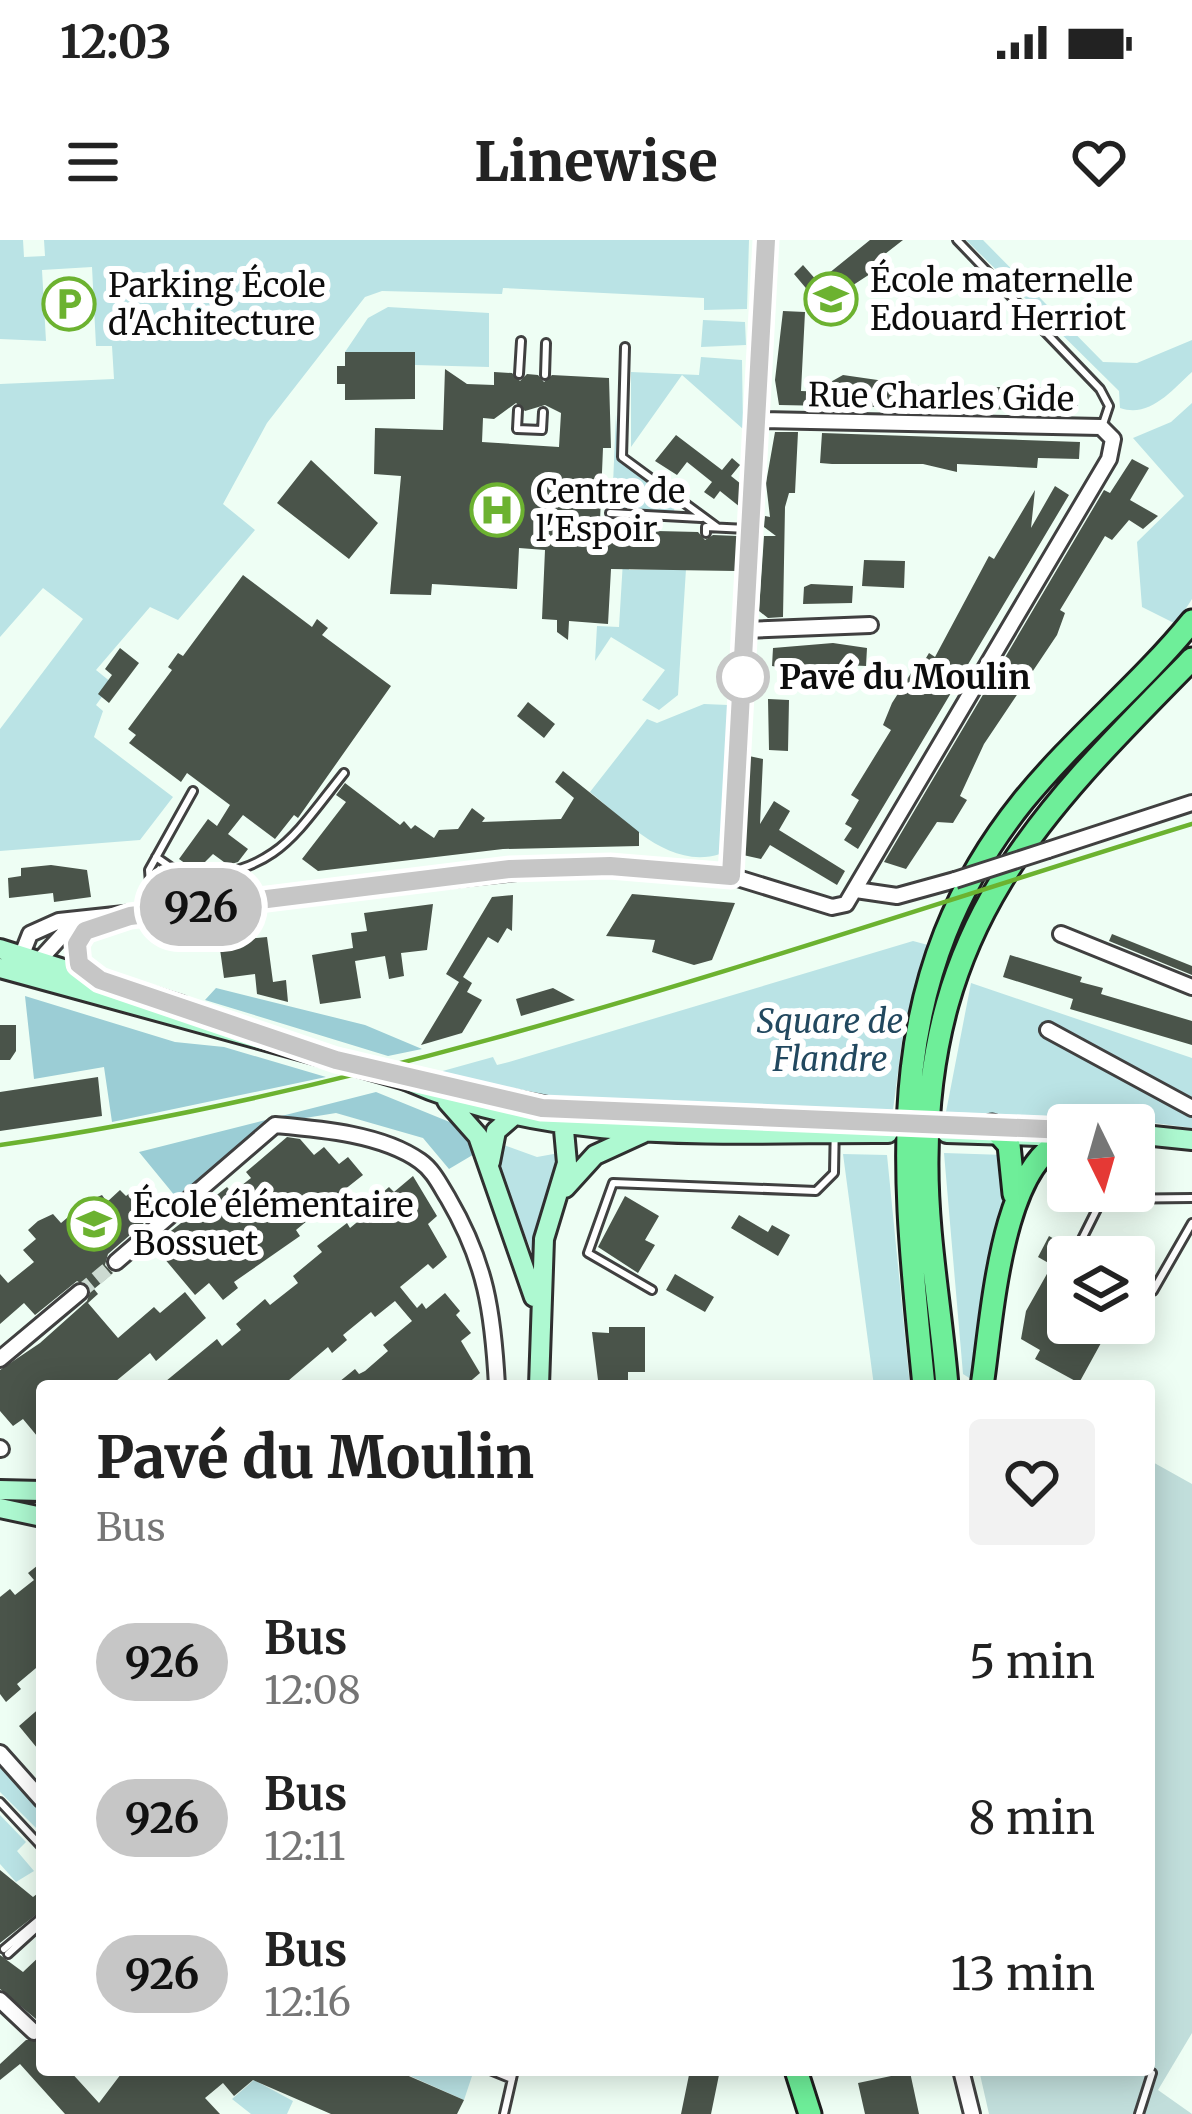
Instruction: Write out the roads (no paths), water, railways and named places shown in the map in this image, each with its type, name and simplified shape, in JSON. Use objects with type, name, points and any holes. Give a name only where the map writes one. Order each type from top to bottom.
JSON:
[{"type":"main road","points":[[924,1380],[904,1131],[912,1059],[936,965],[962,898],[1021,804],[1192,621]]},
{"type":"main road","points":[[947,1380],[927,1142],[935,1060],[960,968],[1002,876],[1041,817],[1192,658]]},
{"type":"main road","points":[[14,960],[406,1080],[542,1107],[836,1126]]},
{"type":"main road","points":[[0,968],[14,960],[40,961],[270,1040]]},
{"type":"main road","points":[[406,1080],[509,1116],[565,1126],[660,1130],[836,1126],[1047,1134]]},
{"type":"main road","points":[[427,1089],[465,1117],[492,1172],[529,1270],[540,1345]]},
{"type":"main road","points":[[492,1172],[492,1141],[509,1116],[542,1107]]},
{"type":"main road","points":[[539,1380],[544,1238],[567,1159],[565,1126],[542,1107]]},
{"type":"main road","points":[[555,1202],[595,1154],[660,1130]]},
{"type":"main road","points":[[998,1131],[1014,1207]]},
{"type":"main road","points":[[1155,1138],[1192,1140]]},
{"type":"main road","points":[[983,1380],[1014,1207],[1032,1162],[1047,1151]]},
{"type":"main road","points":[[0,1490],[36,1491]]},
{"type":"main road","points":[[0,1508],[36,1516]]},
{"type":"main road","points":[[784,2076],[795,2114]]},
{"type":"main road","points":[[798,2076],[814,2114]]},
{"type":"main road","points":[[809,2076],[814,2114]]},
{"type":"street","points":[[731,876],[766,240]]},
{"type":"street","name":"Rue Charles Gide","points":[[756,420],[1101,427],[1114,445],[856,890]]},
{"type":"street","points":[[745,630],[870,625]]},
{"type":"street","points":[[40,961],[66,931],[98,922],[510,869],[610,866],[731,876],[832,907],[846,904],[856,890],[897,896],[1192,803]]},
{"type":"street","points":[[14,960],[30,934],[46,923],[130,916]]},
{"type":"street","points":[[98,922],[85,931],[76,950],[83,969],[100,980]]},
{"type":"street","points":[[1061,934],[1192,987]]},
{"type":"street","points":[[1048,1030],[1192,1108]]},
{"type":"street","points":[[116,1262],[275,1125],[359,1139],[410,1155],[428,1168],[480,1257],[496,1380]]},
{"type":"street","points":[[0,1359],[80,1292]]},
{"type":"street","points":[[0,1753],[36,1793]]},
{"type":"street","points":[[0,2000],[34,2032]]},
{"type":"street","points":[[962,2076],[972,2114]]},
{"type":"lane","points":[[957,240],[1100,389],[1109,411],[1101,427]]},
{"type":"lane","points":[[519,374],[521,341]]},
{"type":"lane","points":[[545,375],[547,343]]},
{"type":"lane","points":[[625,347],[622,457],[717,527]]},
{"type":"lane","points":[[518,410],[517,429],[542,430],[543,412]]},
{"type":"lane","points":[[610,513],[705,518]]},
{"type":"lane","points":[[706,533],[706,527],[750,529]]},
{"type":"lane","points":[[156,857],[188,880],[237,874],[283,850],[344,773]]},
{"type":"lane","points":[[152,913],[149,870],[193,790]]},
{"type":"lane","points":[[652,1290],[588,1253],[613,1184],[640,1180],[816,1191],[831,1181],[836,1126]]},
{"type":"lane","points":[[1084,1236],[1102,1199],[1192,1198]]},
{"type":"lane","points":[[1155,1288],[1192,1223]]},
{"type":"lane","points":[[0,1802],[36,1840]]},
{"type":"lane","points":[[6,1952],[36,1925]]},
{"type":"lane","points":[[504,2114],[513,2076]]},
{"type":"lane","points":[[1139,2114],[1151,2076]]},
{"type":"tunnel","points":[[80,1292],[116,1262]]},
{"type":"railway","points":[[0,1145],[152,1119],[453,1049],[750,963],[1192,824]]},
{"type":"place","name":"École maternelle Edouard Herriot","points":[[831,299]]},
{"type":"place","name":"Parking École d'Achitecture","points":[[69,304]]},
{"type":"place","name":"Centre de l'Espoir","points":[[497,510]]},
{"type":"place","name":"Pavé du Moulin","points":[[743,677]]},
{"type":"place","name":"École élémentaire Bossuet","points":[[94,1224]]},
{"type":"park label","name":"Square de Flandre","points":[[830,1040]]}]
